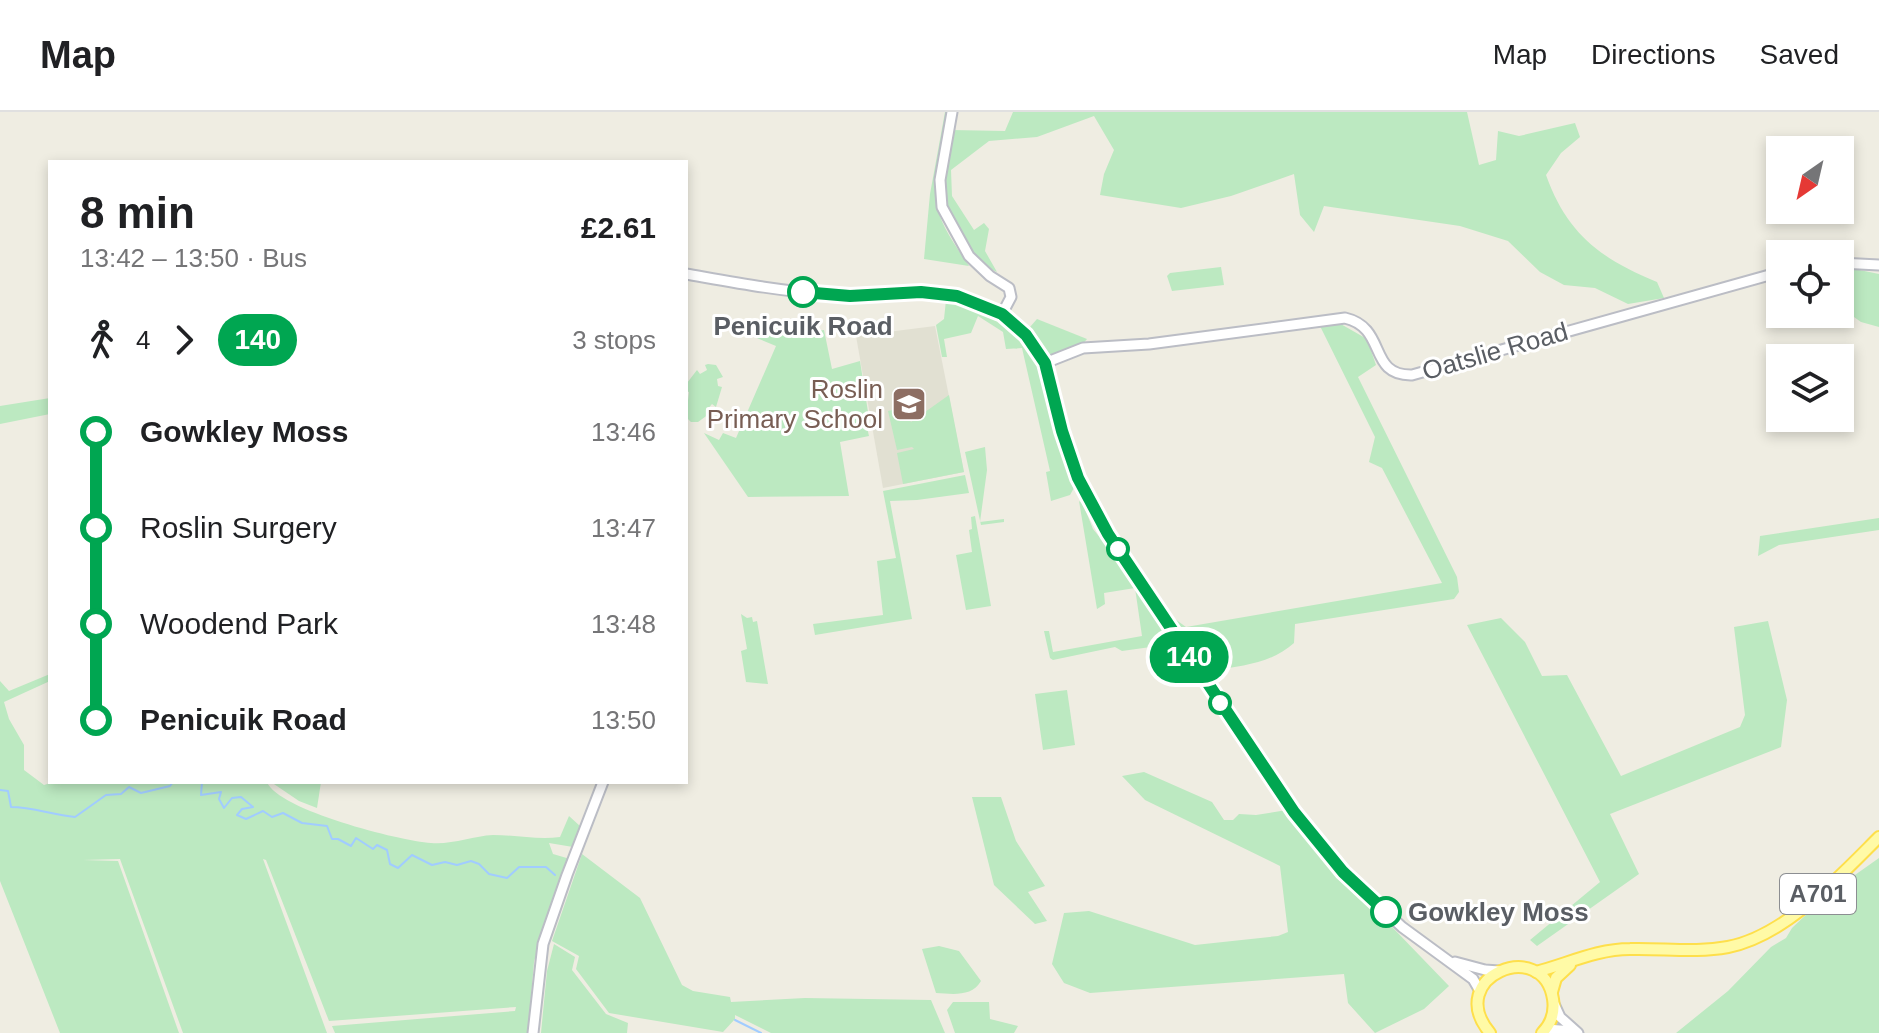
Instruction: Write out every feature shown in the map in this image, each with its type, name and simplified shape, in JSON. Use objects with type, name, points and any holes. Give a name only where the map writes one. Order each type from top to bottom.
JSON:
[{"type":"main road","points":[[952,112],[940,180],[942,207],[969,256],[990,276],[1009,288],[1011,297],[1002,314]]},
{"type":"main road","points":[[1854,264],[1879,265]]},
{"type":"main road","points":[[688,274],[821,294],[861,296],[901,291],[944,294],[972,300],[1002,314],[1026,335],[1045,363],[1062,431],[1084,493],[1108,534],[1294,812],[1343,872],[1402,927],[1473,979],[1480,991]]},
{"type":"main road","name":"Oatslie Road","points":[[1045,363],[1083,348],[1149,344],[1345,318],[1360,322],[1391,371],[1412,375],[1766,276]]},
{"type":"main road","points":[[533,1033],[543,944],[602,784]]},
{"type":"main road","name":"A701","points":[[1499,971],[1515,966],[1536,972],[1581,957],[1628,948],[1704,950],[1748,941],[1788,920],[1879,839]]},
{"type":"main road","points":[[1576,1032],[1544,1031],[1553,1015],[1556,978],[1581,957]]},
{"type":"main road","points":[[1447,960],[1499,971]]},
{"type":"main road","points":[[1490,1033],[1478,1013],[1480,991],[1499,971]]},
{"type":"main road","points":[[1536,972],[1553,998],[1560,1017],[1576,1032]]},
{"type":"shaded area","name":"Roslin Primary School","points":[[935,326],[964,472],[883,488],[856,336]]},
{"type":"green space","points":[[945,112],[948,112],[935,188],[937,208],[953,242],[969,266],[924,259],[930,194]]},
{"type":"green space","points":[[1013,112],[1467,112],[1479,165],[1496,160],[1498,131],[1519,136],[1575,123],[1580,137],[1561,153],[1546,175],[1555,196],[1564,213],[1588,242],[1619,264],[1657,282],[1664,298],[1628,304],[1595,288],[1564,285],[1540,272],[1508,241],[1460,226],[1324,206],[1314,232],[1300,215],[1294,174],[1231,196],[1181,208],[1100,195],[1104,174],[1114,150],[1094,116],[1037,137],[989,141],[951,170],[952,196],[974,230],[984,223],[989,229],[985,251],[997,272],[979,259],[954,226],[944,202],[943,177],[951,130],[1005,131]]},
{"type":"green space","points":[[1221,267],[1224,285],[1172,291],[1167,276],[1170,273]]},
{"type":"green space","points":[[1854,269],[1879,274],[1879,327],[1854,317]]},
{"type":"green space","points":[[946,300],[981,311],[1007,327],[1026,347],[1049,397],[1075,486],[1070,495],[1051,501],[1046,472],[1050,471],[1022,348],[1006,349],[1003,332],[978,316],[971,333],[944,339],[947,357],[942,357],[936,325],[944,319]]},
{"type":"green space","points":[[1037,319],[1087,339],[1082,345],[1050,355],[1030,327]]},
{"type":"green space","points":[[1339,323],[1367,339],[1376,365],[1358,377],[1457,577],[1459,592],[1454,599],[1295,624],[1294,643],[1285,650],[1256,662],[1214,670],[1196,643],[1188,641],[1174,626],[1175,619],[1186,627],[1442,583],[1382,468],[1369,462],[1375,437],[1320,326]]},
{"type":"green space","points":[[729,324],[760,336],[762,326],[808,332],[824,330],[832,369],[860,361],[869,436],[840,442],[849,496],[748,497],[704,433],[719,440],[723,433],[736,438],[776,346]]},
{"type":"green space","points":[[705,365],[716,365],[723,377],[717,379],[718,386],[722,387],[716,407],[712,404],[706,411],[709,414],[698,422],[691,422],[688,419],[688,382],[697,370],[700,374],[707,370]]},
{"type":"green space","points":[[949,395],[964,472],[903,484],[897,453],[914,449],[897,450],[888,411],[902,408],[911,422]]},
{"type":"green space","points":[[48,398],[48,414],[0,424],[0,406]]},
{"type":"green space","points":[[985,447],[987,470],[980,521],[965,452]]},
{"type":"green space","points":[[965,475],[969,493],[890,501],[912,619],[815,635],[813,624],[883,615],[877,561],[896,558],[883,491]]},
{"type":"green space","points":[[1079,501],[1093,529],[1110,550],[1191,669],[1178,674],[1176,669],[1162,672],[1161,663],[1168,662],[1165,645],[1122,651],[1115,647],[1053,660],[1050,658],[1044,631],[1049,631],[1053,652],[1142,636],[1135,588],[1104,593],[1105,604],[1097,609]]},
{"type":"green space","points":[[975,516],[991,606],[966,610],[956,555],[972,552],[969,530],[972,529],[971,517]]},
{"type":"green space","points":[[1879,518],[1879,530],[1779,545],[1758,556],[1760,536]]},
{"type":"green space","points":[[1004,519],[1004,522],[981,525],[980,522]]},
{"type":"green space","points":[[741,614],[752,617],[753,622],[757,621],[768,684],[746,682],[741,651],[747,649]]},
{"type":"green space","points":[[1501,618],[1525,642],[1542,676],[1567,675],[1621,776],[1740,727],[1745,715],[1734,627],[1768,621],[1787,700],[1781,747],[1610,814],[1639,874],[1537,946],[1530,940],[1600,882],[1467,625]]},
{"type":"green space","points":[[48,675],[48,682],[4,702],[9,719],[24,745],[24,770],[44,785],[269,784],[276,793],[316,813],[394,837],[431,843],[493,835],[560,837],[569,816],[580,826],[573,847],[549,843],[553,854],[570,859],[545,921],[534,962],[528,1033],[335,1033],[332,1026],[515,1011],[516,1007],[329,1021],[266,860],[263,859],[327,1033],[183,1033],[120,859],[83,860],[118,861],[179,1033],[60,1033],[0,881],[0,681],[9,691]]},
{"type":"green space","points":[[1067,690],[1075,745],[1043,750],[1035,694]]},
{"type":"green space","points":[[1144,772],[1212,802],[1224,820],[1233,820],[1239,814],[1256,815],[1287,810],[1311,843],[1449,986],[1424,1009],[1375,1033],[1348,1003],[1344,974],[1090,993],[1064,983],[1052,964],[1064,913],[1089,911],[1195,945],[1278,936],[1288,932],[1280,866],[1145,800],[1122,776]]},
{"type":"green space","points":[[274,784],[321,784],[317,808],[299,801]]},
{"type":"green space","points":[[972,797],[1001,797],[1016,841],[1045,886],[1028,892],[1047,921],[1035,924],[994,885]]},
{"type":"green space","points":[[582,854],[640,898],[682,985],[693,991],[730,997],[731,1002],[805,998],[931,1000],[945,1033],[771,1033],[735,1015],[723,1032],[609,1013],[576,969],[579,956],[552,941]]},
{"type":"green space","points":[[1879,858],[1879,1033],[1676,1033],[1728,991],[1771,947],[1786,938],[1792,928],[1828,894]]},
{"type":"green space","points":[[554,944],[575,957],[572,970],[606,1014],[628,1023],[627,1033],[541,1033],[547,971]]},
{"type":"green space","points":[[939,946],[959,951],[981,981],[973,990],[936,993],[922,949]]},
{"type":"green space","points":[[953,1002],[989,1002],[990,1019],[1018,1026],[1014,1033],[955,1033],[947,1010]]},
{"type":"waterway","points":[[0,790],[8,791],[11,807],[75,817],[106,795],[121,794],[129,787],[141,793],[172,784]]},
{"type":"waterway","points":[[202,784],[201,795],[221,792],[219,799],[224,808],[232,798],[241,797],[253,807],[242,809],[237,815],[246,819],[263,811],[272,817],[283,813],[302,823],[327,826],[332,839],[351,846],[356,838],[373,849],[377,845],[387,850],[390,864],[398,868],[412,855],[432,865],[445,862],[457,865],[471,861],[489,874],[507,878],[519,867],[546,867],[555,875]]},
{"type":"waterway","points":[[735,1020],[761,1033]]},
{"type":"bus line","name":"140","points":[[803,292],[861,296],[901,291],[957,296],[988,306],[1026,335],[1045,363],[1062,431],[1078,478],[1108,534],[1294,812],[1343,872],[1386,912]]},
{"type":"place","name":"Penicuik Road","points":[[803,292]]},
{"type":"place","name":"Roslin Primary School","points":[[909,404]]},
{"type":"place","name":"Gowkley Moss","points":[[1386,912]]}]
